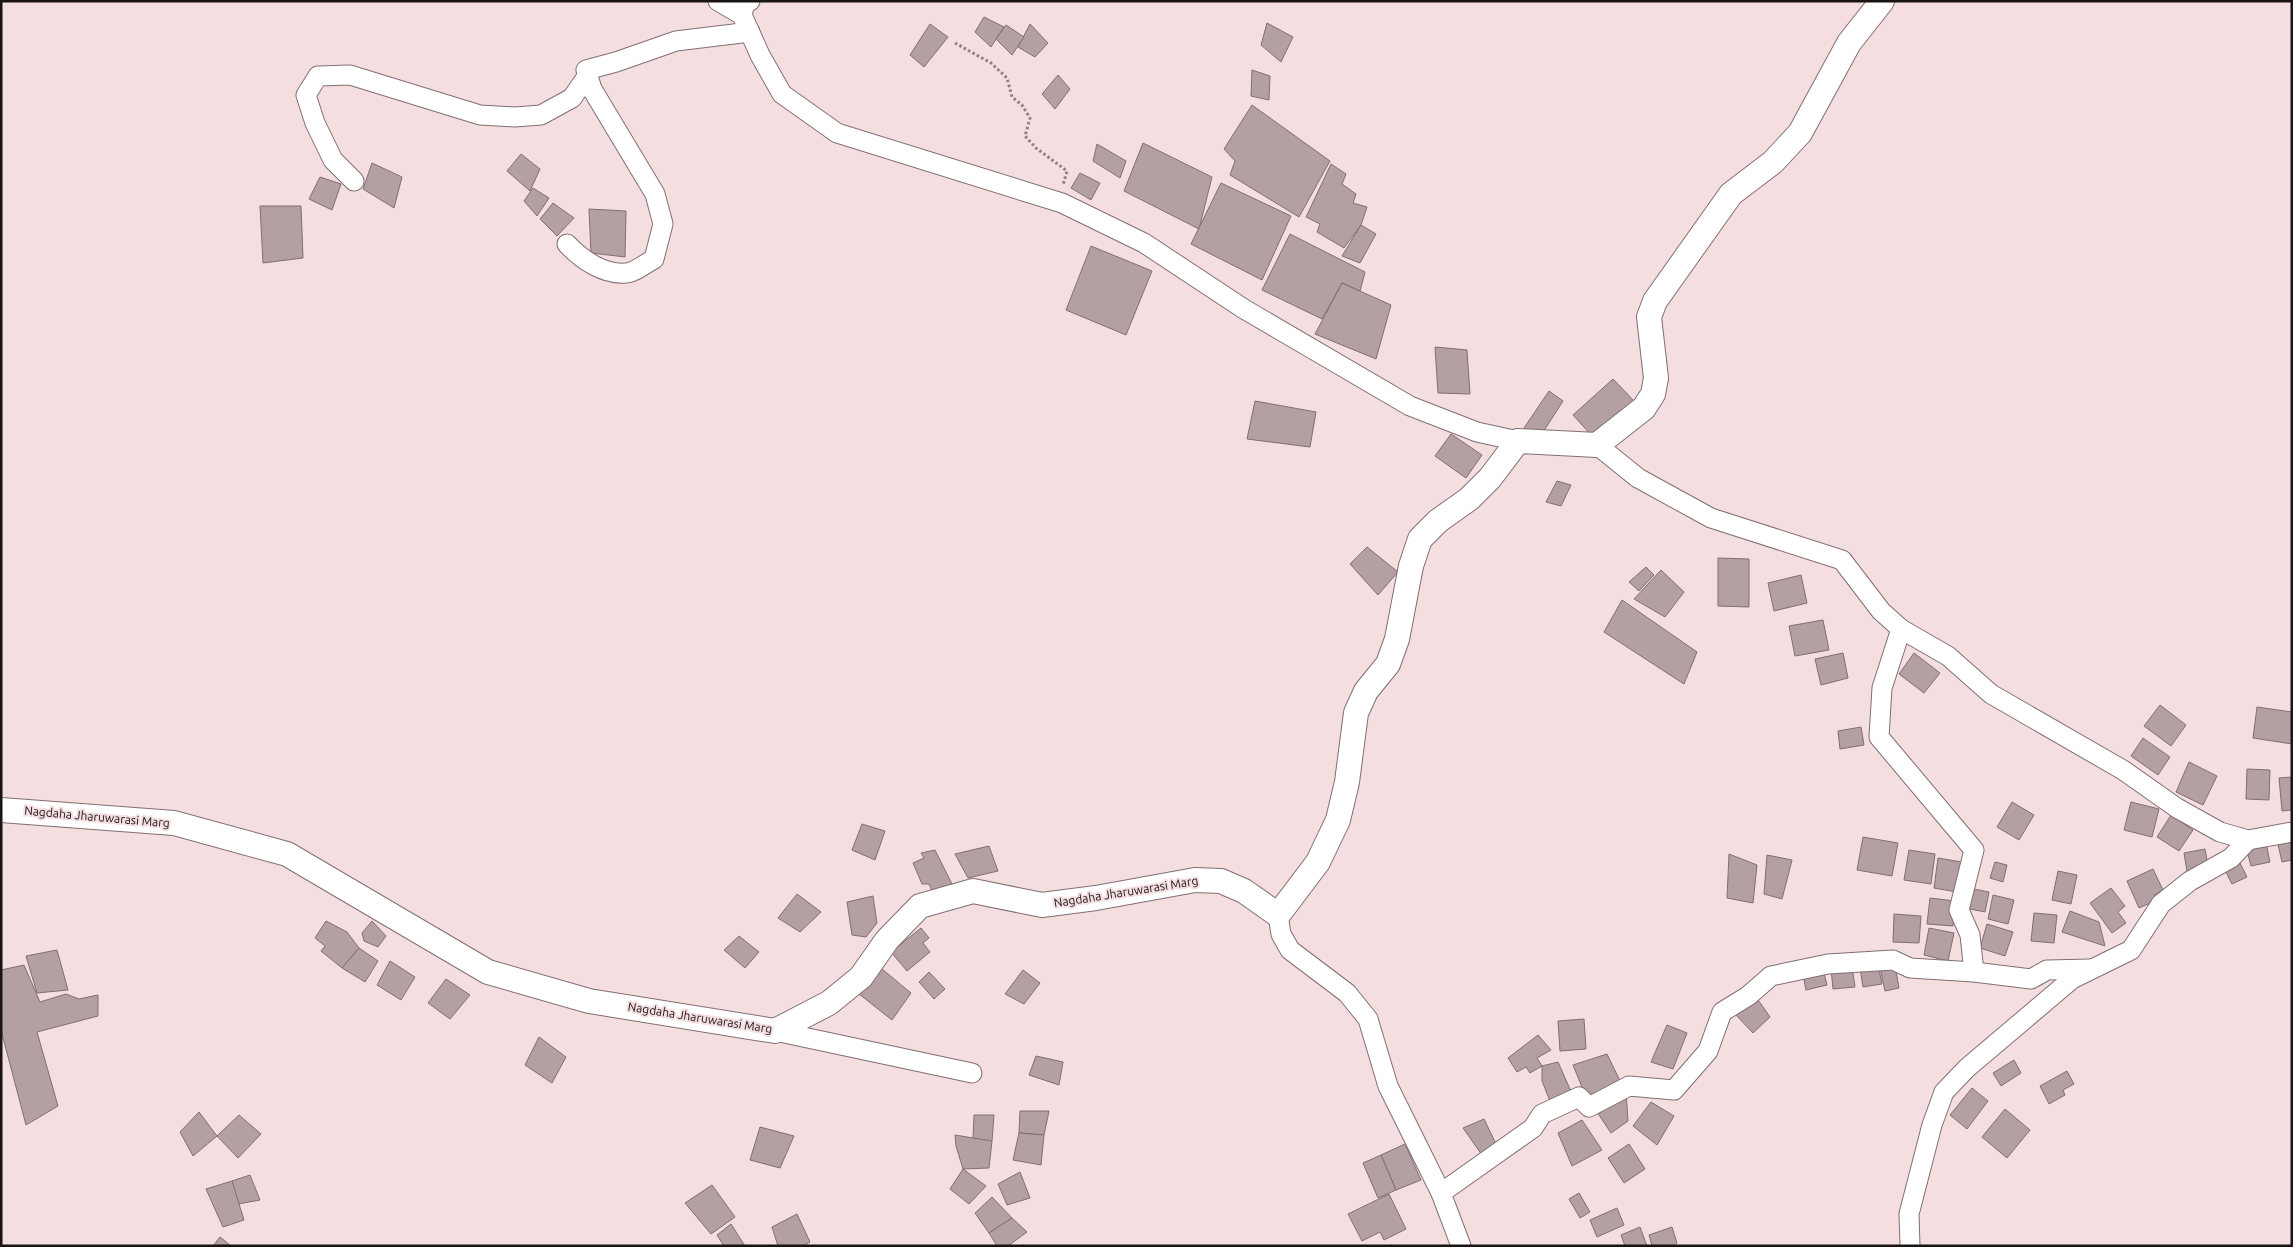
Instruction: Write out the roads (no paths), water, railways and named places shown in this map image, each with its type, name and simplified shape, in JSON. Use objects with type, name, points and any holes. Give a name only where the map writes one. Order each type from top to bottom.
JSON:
[{"type":"street","points":[[718,1],[747,16],[760,56],[782,94],[837,133],[1062,203],[1144,243],[1244,309],[1410,406],[1478,432],[1518,441],[1596,445],[1638,478],[1711,518],[1842,560],[1881,611],[1901,629],[1948,656],[1991,694],[2123,770],[2177,808],[2220,832],[2248,840],[2292,832]]},
{"type":"street","points":[[1596,445],[1644,408],[1653,394],[1656,378],[1649,318],[1655,301],[1731,194],[1773,162],[1800,133],[1849,43],[1882,1]]},
{"type":"street","points":[[568,244],[578,255],[606,271],[628,274],[654,258],[663,224],[655,194],[592,89],[586,70],[616,62],[747,16]]},
{"type":"street","points":[[354,181],[333,160],[315,123],[306,95],[318,76],[350,75],[480,116],[514,117],[541,115],[572,98],[588,75]]},
{"type":"street","points":[[1461,1246],[1441,1194],[1388,1086],[1368,1019],[1347,993],[1290,950],[1282,934],[1278,915],[1318,862],[1338,820],[1346,782],[1356,713],[1366,691],[1388,664],[1391,656],[1397,639],[1412,566],[1420,539],[1438,521],[1469,499],[1490,478],[1518,441]]},
{"type":"street","points":[[1901,629],[1882,688],[1879,737],[1974,850],[1959,910],[1970,935],[1974,972]]},
{"type":"street","name":"Nagdaha Jharuwarasi Marg","points":[[1,810],[174,823],[287,854],[488,972],[589,1000],[775,1031],[828,1003],[861,977],[887,940],[920,906],[973,891],[1042,904],[1096,898],[1195,880],[1221,881],[1244,891],[1278,915]]},
{"type":"street","points":[[1910,1246],[1909,1214],[1932,1125],[1944,1092],[1967,1068],[2072,979],[2131,950],[2161,904],[2190,881],[2231,858],[2248,840]]},
{"type":"street","points":[[1441,1194],[1533,1128],[1542,1114],[1579,1097],[1589,1107],[1629,1086],[1674,1090],[1708,1051],[1722,1012],[1748,996],[1771,976],[1828,964],[1892,960],[1910,968],[1974,972],[2032,979],[2047,970],[2091,969]]},
{"type":"street","points":[[775,1031],[972,1072]]}]
